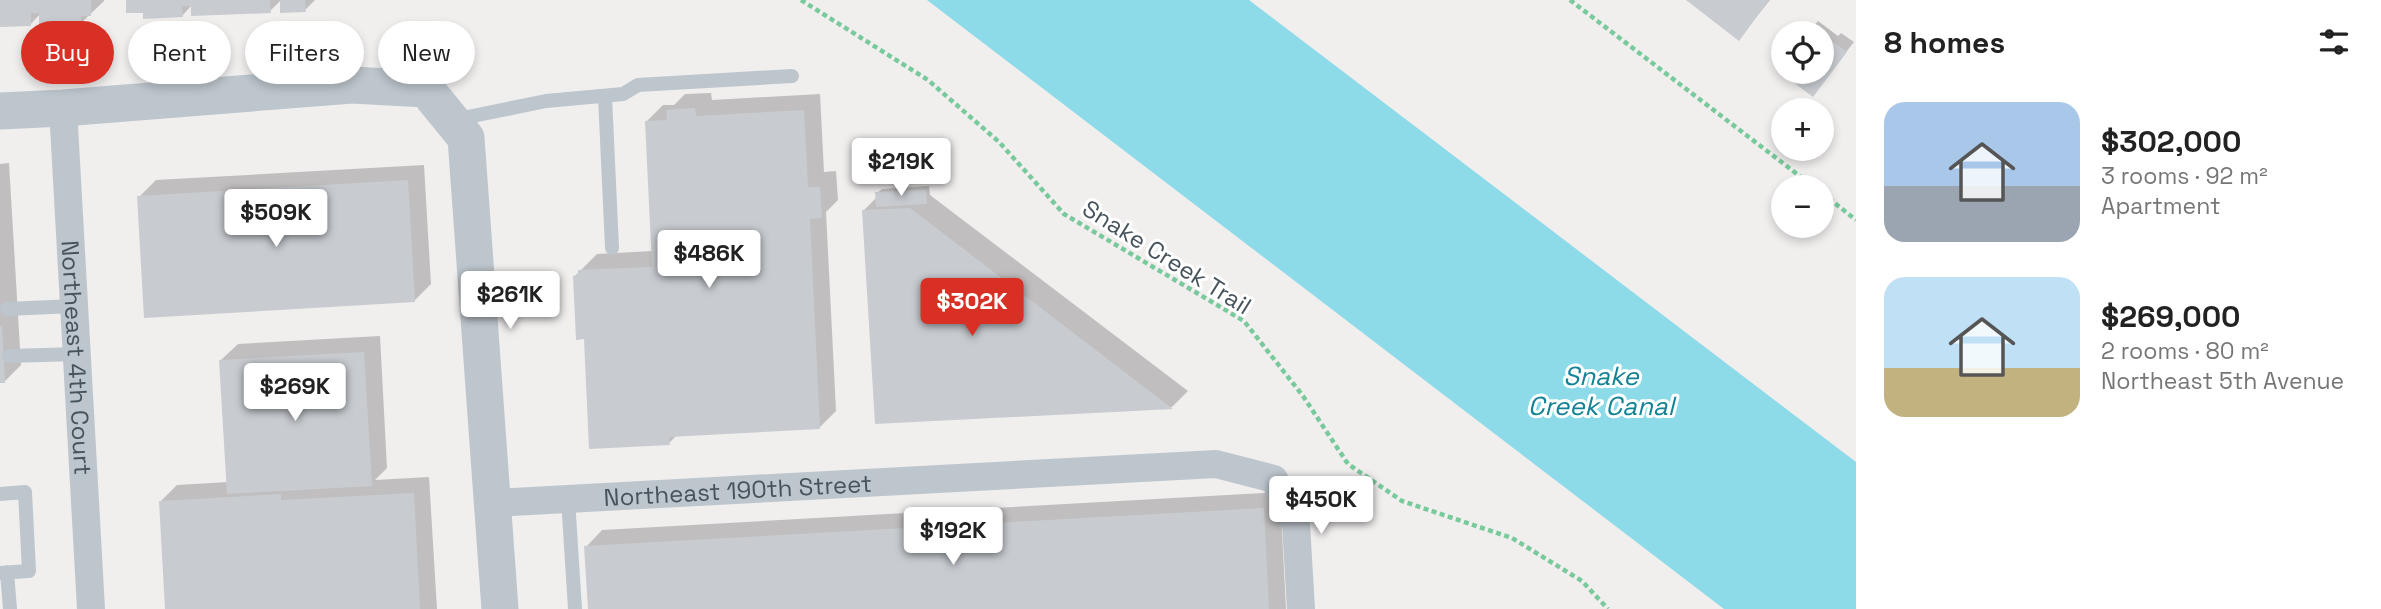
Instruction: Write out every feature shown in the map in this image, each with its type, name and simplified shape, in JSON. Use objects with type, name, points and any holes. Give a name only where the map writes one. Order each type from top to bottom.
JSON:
[{"type":"street","points":[[0,111],[352,85],[426,89],[466,138],[500,609]]},
{"type":"street","name":"Northeast 4th Court","points":[[63,108],[91,609]]},
{"type":"street","name":"Northeast 190th Street","points":[[493,503],[1216,464],[1274,480],[1296,524],[1301,609]]},
{"type":"lane","points":[[452,120],[546,101],[623,94],[638,85],[792,76]]},
{"type":"lane","points":[[605,96],[612,248]]},
{"type":"lane","points":[[7,309],[74,306]]},
{"type":"lane","points":[[9,356],[76,354]]},
{"type":"lane","points":[[0,494],[25,492],[29,571],[3,572],[10,609]]},
{"type":"lane","points":[[568,499],[575,609]]},
{"type":"path","name":"Snake Creek Trail","points":[[801,0],[928,80],[999,142],[1063,214],[1244,321],[1303,396],[1348,464],[1402,501],[1511,538],[1582,580],[1608,609]]},
{"type":"path","points":[[1570,0],[1798,175]]},
{"type":"path","points":[[1834,202],[1856,219]]},
{"type":"water","name":"Snake Creek Canal","points":[[927,0],[1249,0],[1856,462],[1856,609],[1724,609]]},
{"type":"building","points":[[0,0],[91,0],[91,16],[81,16],[81,21],[39,21],[39,13],[31,13],[31,21],[21,21],[21,26],[0,27]]},
{"type":"building","points":[[126,0],[270,0],[271,13],[191,16],[191,6],[182,6],[183,17],[143,19],[143,13],[126,13]]},
{"type":"building","points":[[280,0],[305,0],[306,12],[280,13]]},
{"type":"building","points":[[1686,0],[1769,0],[1739,41]]},
{"type":"building","points":[[1834,42],[1847,52],[1834,69]]},
{"type":"building","points":[[1796,84],[1823,84],[1813,97]]},
{"type":"building","points":[[695,108],[696,116],[804,110],[808,187],[820,187],[822,218],[810,219],[820,429],[669,437],[670,445],[589,449],[584,339],[576,340],[573,276],[578,275],[578,270],[652,267],[645,121],[667,120],[666,110]]},
{"type":"building","points":[[408,180],[415,302],[144,318],[137,196]]},
{"type":"building","points":[[926,190],[927,204],[876,207],[875,192]]},
{"type":"building","points":[[910,208],[1173,409],[875,424],[862,210]]},
{"type":"building","points":[[2,326],[5,383],[0,383]]},
{"type":"building","points":[[364,352],[372,486],[227,494],[219,360]]},
{"type":"building","points":[[414,493],[420,609],[165,609],[159,501],[281,494],[281,500]]},
{"type":"building","points":[[1264,508],[1269,609],[588,609],[584,546]]}]
